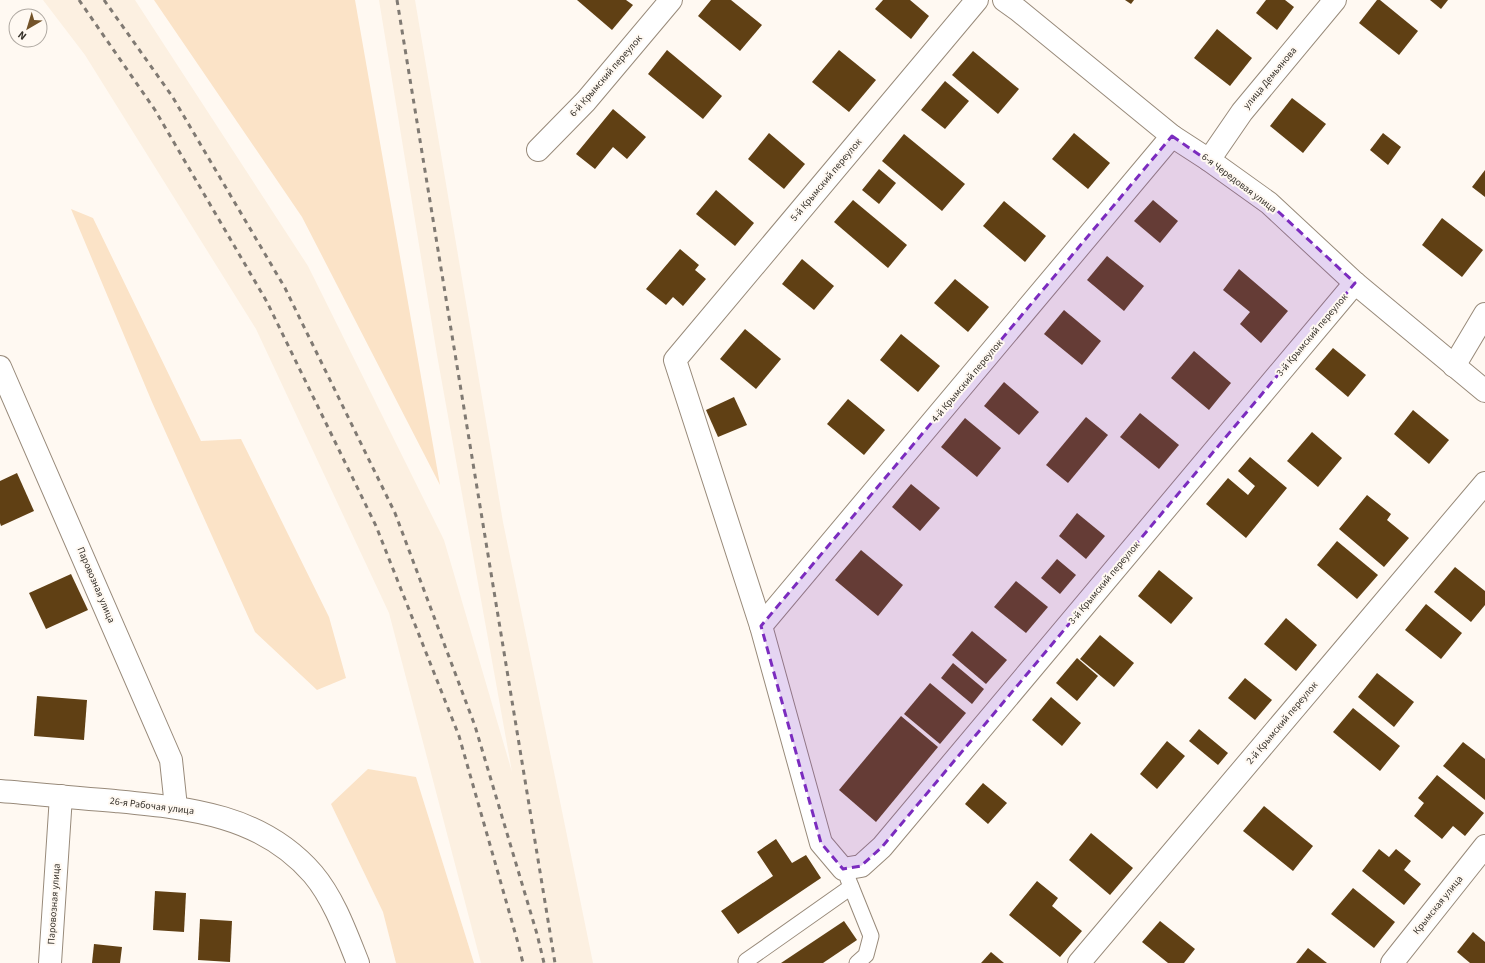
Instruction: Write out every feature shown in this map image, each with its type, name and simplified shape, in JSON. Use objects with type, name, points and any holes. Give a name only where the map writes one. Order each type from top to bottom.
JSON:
[{"type":"street","name":"6-й Крымский переулок","points":[[538,150],[586,101],[671,0]]},
{"type":"street","name":"5-й Крымский переулок","points":[[761,626],[675,360],[977,0]]},
{"type":"street","name":"улица Демьянова","points":[[1209,160],[1242,112],[1335,0]]},
{"type":"street","name":"6-я Чередовая улица","points":[[1016,3],[1172,136],[1209,160],[1269,203],[1355,283],[1485,391]]},
{"type":"street","name":"4-й Крымский переулок","points":[[761,626],[1172,136]]},
{"type":"street","name":"3-й Крымский переулок","points":[[847,878],[882,848],[1355,283]]},
{"type":"street","points":[[1454,366],[1485,314]]},
{"type":"street","name":"Паровозная улица","points":[[0,367],[171,760],[176,807]]},
{"type":"street","name":"2-й Крымский переулок","points":[[1079,963],[1485,483]]},
{"type":"street","points":[[761,626],[821,843],[847,878]]},
{"type":"street","name":"26-я Рабочая улица","points":[[0,791],[176,807],[234,820],[263,834],[294,855],[314,875],[336,910],[358,963]]},
{"type":"street","name":"Паровозная улица","points":[[50,963],[62,796]]},
{"type":"street","name":"Крымская улица","points":[[1392,963],[1485,846]]},
{"type":"lane","points":[[746,961],[847,878],[871,936],[866,956],[857,963]]},
{"type":"highlighted area","points":[[1172,136],[1269,203],[1355,283],[882,847],[861,866],[843,869],[821,843],[761,626]]},
{"type":"shaded area","points":[[43,0],[135,0],[308,266],[444,540],[512,772],[437,355],[379,0],[415,0],[503,522],[593,963],[481,963],[389,613],[256,329],[85,55]]},
{"type":"shaded area","points":[[154,0],[355,0],[440,485],[302,217]]},
{"type":"shaded area","points":[[71,209],[93,218],[201,441],[241,439],[329,617],[346,678],[317,690],[255,632],[152,402]]},
{"type":"shaded area","points":[[368,769],[416,777],[474,963],[396,963],[383,912],[331,804]]},
{"type":"building","points":[[577,0],[626,0],[633,5],[612,30]]},
{"type":"building","points":[[711,0],[731,0],[762,25],[740,51],[698,16]]},
{"type":"building","points":[[883,0],[910,0],[929,16],[911,39],[875,9]]},
{"type":"building","points":[[1125,0],[1134,0],[1131,4]]},
{"type":"building","points":[[1266,0],[1285,0],[1294,7],[1277,30],[1256,13]]},
{"type":"building","points":[[1377,0],[1380,0],[1418,31],[1399,55],[1359,23]]},
{"type":"building","points":[[1430,0],[1448,0],[1441,9]]},
{"type":"building","points":[[1217,29],[1252,58],[1230,86],[1194,58]]},
{"type":"building","points":[[667,50],[722,96],[703,119],[648,74]]},
{"type":"building","points":[[839,50],[876,80],[849,112],[812,82]]},
{"type":"building","points":[[973,51],[1019,89],[998,114],[952,75]]},
{"type":"building","points":[[945,81],[969,101],[945,129],[921,110]]},
{"type":"building","points":[[1292,98],[1326,124],[1303,153],[1270,126]]},
{"type":"building","points":[[613,109],[646,137],[627,159],[613,147],[595,169],[576,154]]},
{"type":"building","points":[[769,133],[805,164],[784,189],[748,159]]},
{"type":"building","points":[[1074,133],[1110,163],[1088,189],[1052,159]]},
{"type":"building","points":[[1383,133],[1401,147],[1388,165],[1370,150]]},
{"type":"building","points":[[904,134],[965,184],[942,211],[882,161]]},
{"type":"building","points":[[879,169],[896,183],[879,204],[862,190]]},
{"type":"building","points":[[1485,170],[1485,197],[1472,187]]},
{"type":"building","points":[[716,190],[754,223],[735,246],[696,214]]},
{"type":"building","points":[[853,200],[907,245],[888,268],[834,222]]},
{"type":"building","points":[[1153,200],[1178,221],[1160,243],[1134,221]]},
{"type":"building","points":[[1004,201],[1046,236],[1025,262],[983,226]]},
{"type":"building","points":[[1442,218],[1483,250],[1462,277],[1422,245]]},
{"type":"building","points":[[680,249],[699,265],[695,270],[706,279],[683,306],[673,297],[666,305],[646,289]]},
{"type":"building","points":[[1107,256],[1144,286],[1124,311],[1087,280]]},
{"type":"building","points":[[802,259],[834,286],[814,310],[782,284]]},
{"type":"building","points":[[1239,269],[1288,311],[1261,343],[1240,324],[1250,312],[1223,290]]},
{"type":"building","points":[[955,279],[989,307],[968,332],[934,303]]},
{"type":"building","points":[[1064,310],[1101,341],[1082,365],[1044,334]]},
{"type":"building","points":[[745,329],[781,359],[756,389],[720,359]]},
{"type":"building","points":[[901,334],[940,366],[918,392],[880,360]]},
{"type":"building","points":[[1333,348],[1366,375],[1348,397],[1315,369]]},
{"type":"building","points":[[1194,351],[1231,383],[1209,410],[1171,378]]},
{"type":"building","points":[[1004,382],[1039,412],[1019,435],[984,406]]},
{"type":"building","points":[[734,397],[747,425],[718,437],[706,410]]},
{"type":"building","points":[[848,399],[885,430],[864,455],[827,424]]},
{"type":"building","points":[[1413,410],[1449,440],[1429,464],[1394,434]]},
{"type":"building","points":[[1140,413],[1179,445],[1159,469],[1120,437]]},
{"type":"building","points":[[1086,417],[1108,435],[1068,483],[1046,465]]},
{"type":"building","points":[[965,418],[1001,448],[977,477],[941,447]]},
{"type":"building","points":[[1312,432],[1342,458],[1318,487],[1287,461]]},
{"type":"building","points":[[1250,457],[1287,488],[1246,538],[1206,504],[1228,478],[1248,495],[1255,486],[1238,471]]},
{"type":"building","points":[[17,473],[34,511],[1,526],[0,481]]},
{"type":"building","points":[[911,484],[940,508],[920,531],[892,507]]},
{"type":"building","points":[[1367,495],[1391,514],[1387,520],[1409,538],[1384,567],[1339,529]]},
{"type":"building","points":[[1077,513],[1105,536],[1086,559],[1059,536]]},
{"type":"building","points":[[1337,541],[1378,575],[1357,599],[1317,565]]},
{"type":"building","points":[[861,550],[903,585],[878,616],[835,580]]},
{"type":"building","points":[[1057,559],[1076,575],[1060,594],[1041,578]]},
{"type":"building","points":[[1455,567],[1485,591],[1485,605],[1471,622],[1434,592]]},
{"type":"building","points":[[1159,570],[1193,598],[1171,624],[1138,596]]},
{"type":"building","points":[[71,574],[88,610],[46,629],[29,593]]},
{"type":"building","points":[[1016,581],[1048,607],[1026,633],[994,607]]},
{"type":"building","points":[[1426,604],[1462,633],[1441,659],[1405,630]]},
{"type":"building","points":[[1286,618],[1317,645],[1296,671],[1264,644]]},
{"type":"building","points":[[972,631],[1007,660],[986,684],[952,655]]},
{"type":"building","points":[[1100,635],[1134,663],[1114,687],[1080,659]]},
{"type":"building","points":[[1077,658],[1098,676],[1077,701],[1056,683]]},
{"type":"building","points":[[953,663],[984,689],[972,704],[941,678]]},
{"type":"building","points":[[1377,673],[1414,702],[1394,727],[1358,697]]},
{"type":"building","points":[[1245,678],[1272,700],[1255,720],[1228,698]]},
{"type":"building","points":[[930,683],[966,713],[940,744],[904,714]]},
{"type":"building","points":[[37,696],[87,700],[84,740],[34,736]]},
{"type":"building","points":[[1051,697],[1081,723],[1062,746],[1032,720]]},
{"type":"building","points":[[1353,708],[1400,746],[1380,771],[1333,732]]},
{"type":"building","points":[[901,716],[938,747],[876,822],[839,790]]},
{"type":"building","points":[[1199,729],[1228,753],[1218,765],[1189,741]]},
{"type":"building","points":[[1167,741],[1185,756],[1157,789],[1140,774]]},
{"type":"building","points":[[1463,742],[1485,759],[1485,800],[1443,766]]},
{"type":"building","points":[[1437,775],[1484,813],[1465,836],[1453,826],[1442,839],[1414,816],[1424,803],[1418,798]]},
{"type":"building","points":[[983,783],[1007,803],[988,824],[965,804]]},
{"type":"building","points":[[1264,806],[1313,846],[1293,871],[1243,831]]},
{"type":"building","points":[[1091,833],[1133,868],[1110,895],[1069,860]]},
{"type":"building","points":[[776,839],[792,863],[806,855],[821,878],[738,934],[721,911],[773,876],[757,852]]},
{"type":"building","points":[[1379,849],[1389,857],[1396,849],[1411,861],[1404,870],[1421,884],[1404,905],[1362,871]]},
{"type":"building","points":[[1037,881],[1058,898],[1052,906],[1082,931],[1060,957],[1009,915]]},
{"type":"building","points":[[1353,888],[1395,922],[1374,948],[1331,914]]},
{"type":"building","points":[[155,891],[186,893],[184,932],[153,930]]},
{"type":"building","points":[[200,919],[232,921],[230,962],[198,960]]},
{"type":"building","points":[[844,921],[857,940],[823,963],[781,963]]},
{"type":"building","points":[[1160,921],[1195,949],[1184,963],[1168,963],[1142,942]]},
{"type":"building","points":[[1473,932],[1485,942],[1485,963],[1470,963],[1457,952]]},
{"type":"building","points":[[94,944],[122,947],[120,963],[92,963]]},
{"type":"building","points":[[1308,948],[1327,963],[1296,963]]},
{"type":"building","points":[[991,952],[1004,963],[981,963]]},
{"type":"railway","points":[[79,0],[155,110],[267,302],[376,526],[459,736],[523,963]]},
{"type":"railway","points":[[104,0],[172,96],[285,288],[395,513],[475,726],[537,934],[544,963]]},
{"type":"railway","points":[[397,0],[555,963]]}]
